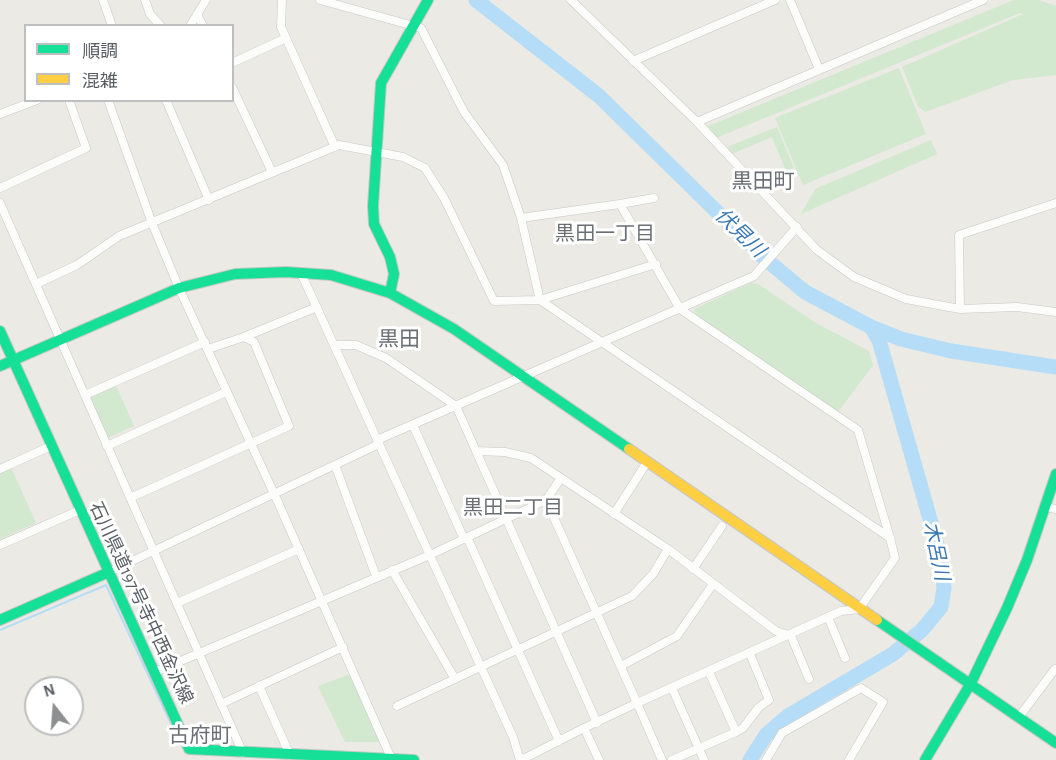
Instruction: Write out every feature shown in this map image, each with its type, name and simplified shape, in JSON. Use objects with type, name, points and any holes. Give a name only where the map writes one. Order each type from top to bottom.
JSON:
[{"type":"street","points":[[102,0],[111,24]]},
{"type":"street","points":[[145,0],[150,14],[159,24]]},
{"type":"street","points":[[191,24],[206,0]]},
{"type":"street","points":[[282,0],[280,16],[286,38],[335,147]]},
{"type":"street","points":[[320,0],[421,28],[464,112],[503,165],[521,218],[540,300],[890,538]]},
{"type":"street","points":[[574,0],[697,122],[817,250],[854,277],[906,298],[960,309],[1017,307],[1056,312]]},
{"type":"street","points":[[633,61],[775,0]]},
{"type":"street","points":[[790,0],[819,69]]},
{"type":"street","points":[[697,122],[982,0]]},
{"type":"street","points":[[390,293],[394,274],[390,257],[374,224],[375,152],[381,83],[427,1]]},
{"type":"street","points":[[197,14],[202,24]]},
{"type":"street","points":[[234,62],[286,38]]},
{"type":"street","points":[[234,91],[272,172]]},
{"type":"street","points":[[0,114],[32,102]]},
{"type":"street","points":[[0,188],[86,148],[70,102]]},
{"type":"street","points":[[109,102],[152,223],[179,288],[344,647],[392,760]]},
{"type":"street","points":[[167,102],[209,200]]},
{"type":"street","points":[[36,284],[77,265],[119,236],[335,147],[406,158],[425,168],[444,198],[494,301],[540,300],[656,264]]},
{"type":"street","points":[[521,218],[654,198]]},
{"type":"street","points":[[0,202],[243,753]]},
{"type":"street","points":[[960,309],[960,235],[1056,203]]},
{"type":"street","points":[[302,273],[513,737],[521,760],[637,703],[791,636],[841,611],[859,609],[895,558],[858,430],[680,309],[656,264],[639,242],[627,213],[620,204]]},
{"type":"street","points":[[0,620],[109,572],[153,549],[335,465],[413,425],[754,276],[797,227]]},
{"type":"street","points":[[0,366],[179,288],[235,274],[331,275],[390,293],[454,329],[1056,743]]},
{"type":"street","points":[[85,395],[206,346],[244,337],[317,307]]},
{"type":"street","name":"石川県道197号寺中西金沢線","points":[[0,331],[193,760]]},
{"type":"street","points":[[130,498],[289,426],[255,342],[244,337]]},
{"type":"street","points":[[334,345],[356,345],[386,358],[456,406],[597,723]]},
{"type":"street","points":[[107,446],[226,392]]},
{"type":"street","points":[[413,425],[559,741]]},
{"type":"street","points":[[0,469],[51,446]]},
{"type":"street","points":[[476,451],[506,452],[531,458],[668,549],[776,631],[791,636],[809,679]]},
{"type":"street","points":[[614,514],[647,462]]},
{"type":"street","points":[[335,465],[376,576]]},
{"type":"street","points":[[925,760],[971,683],[1007,608],[1051,508],[1056,474]]},
{"type":"street","points":[[155,672],[466,538],[546,500],[561,478]]},
{"type":"street","points":[[546,500],[662,760]]},
{"type":"street","points":[[0,545],[80,510]]},
{"type":"street","points":[[693,569],[722,526]]},
{"type":"street","points":[[177,603],[299,549]]},
{"type":"street","points":[[397,706],[632,596],[653,574],[668,549]]},
{"type":"street","points":[[392,570],[455,679]]},
{"type":"street","points":[[621,666],[677,636],[713,584]]},
{"type":"street","points":[[828,617],[845,658]]},
{"type":"street","points":[[221,704],[344,647]]},
{"type":"street","points":[[672,760],[743,728],[759,707],[769,700],[750,654]]},
{"type":"street","points":[[1019,717],[1056,669]]},
{"type":"street","points":[[709,672],[736,732]]},
{"type":"street","points":[[259,686],[290,755]]},
{"type":"street","points":[[672,688],[705,760]]},
{"type":"street","points":[[766,760],[783,733],[861,688],[883,702],[849,760]]},
{"type":"street","points":[[584,729],[599,760]]},
{"type":"street","points":[[189,749],[414,760]]},
{"type":"green space","points":[[1014,0],[1039,0],[1056,6],[1056,75],[1013,80],[925,112],[918,106],[902,67],[1023,14],[1020,13],[716,138],[706,127]]},
{"type":"green space","points":[[899,68],[926,134],[803,185],[775,118]]},
{"type":"green space","points":[[777,127],[794,168],[786,171],[772,137],[732,154],[727,147]]},
{"type":"green space","points":[[931,140],[937,154],[801,214],[815,189]]},
{"type":"green space","points":[[751,283],[758,284],[816,323],[869,351],[873,365],[838,412],[696,315],[694,309]]},
{"type":"green space","points":[[114,381],[134,426],[107,438],[88,393]]},
{"type":"green space","points":[[10,465],[36,523],[0,539],[0,469]]},
{"type":"green space","points":[[351,674],[380,742],[345,742],[318,686]]},
{"type":"waterway","name":"伏見川","points":[[476,0],[599,96],[762,256],[805,292],[871,327],[901,339],[951,351],[1056,367]]},
{"type":"waterway","name":"木呂川","points":[[750,760],[766,735],[788,716],[893,654],[922,630],[941,607],[944,588],[941,558],[879,340],[871,327]]},
{"type":"waterway","points":[[0,630],[106,585],[180,743]]},
{"type":"traffic: fast","points":[[390,293],[394,274],[390,257],[374,224],[373,206],[381,83],[428,0]]},
{"type":"traffic: fast","points":[[0,366],[179,288],[235,274],[286,272],[331,275],[390,293],[454,329],[629,449]]},
{"type":"traffic: fast","points":[[0,331],[189,749],[414,760]]},
{"type":"traffic: fast","points":[[925,760],[971,683],[1007,608],[1027,560],[1056,474]]},
{"type":"traffic: fast","points":[[0,620],[109,572]]},
{"type":"traffic: fast","points":[[877,620],[1056,743]]},
{"type":"traffic: slow","points":[[629,449],[877,620]]},
{"type":"district","name":"黒田町","points":[[763,182]]},
{"type":"district","name":"黒田一丁目","points":[[605,234]]},
{"type":"district","name":"黒田","points":[[399,340]]},
{"type":"district","name":"黒田二丁目","points":[[513,508]]},
{"type":"district","name":"古府町","points":[[200,736]]}]
